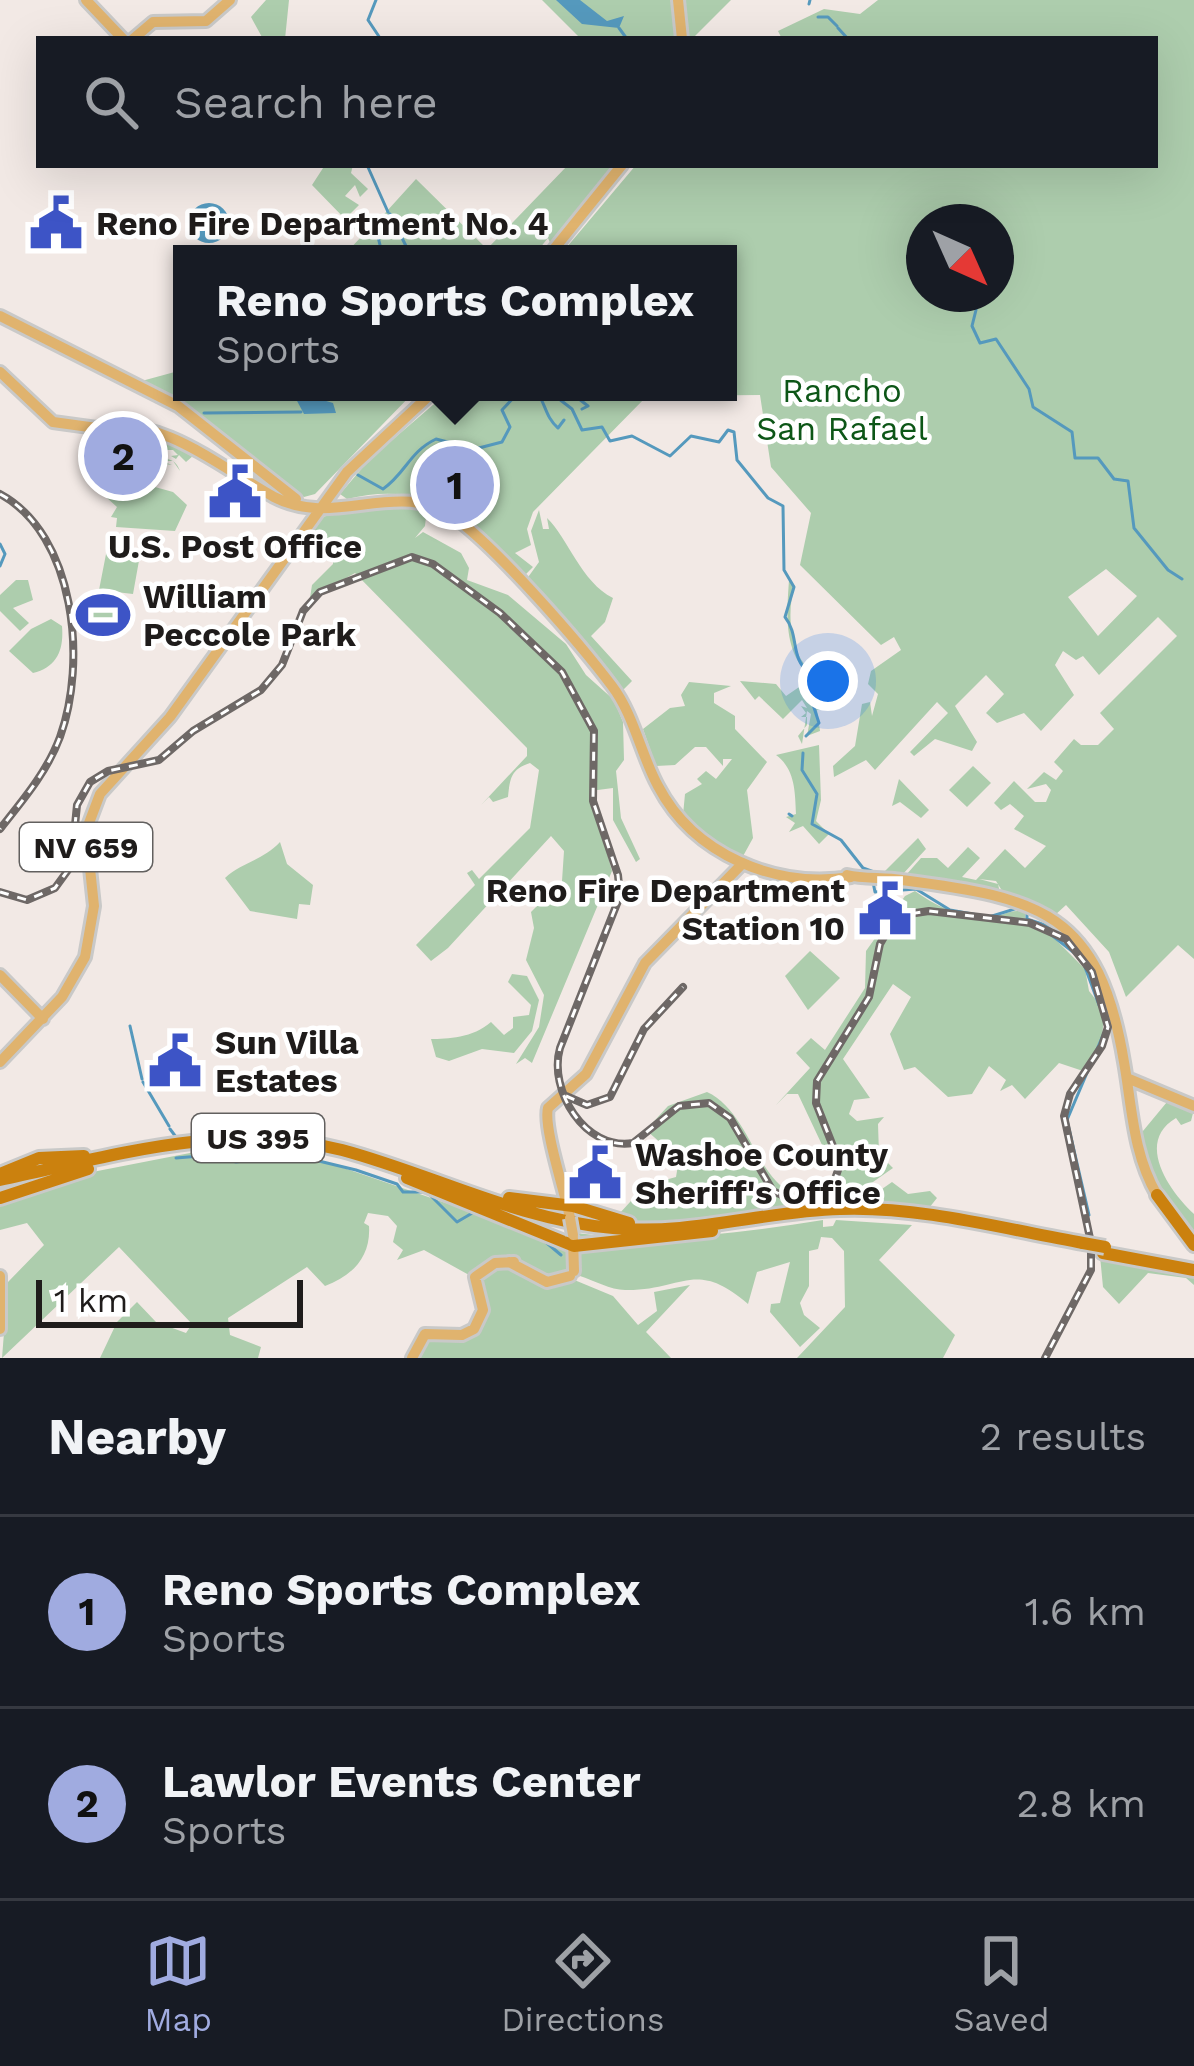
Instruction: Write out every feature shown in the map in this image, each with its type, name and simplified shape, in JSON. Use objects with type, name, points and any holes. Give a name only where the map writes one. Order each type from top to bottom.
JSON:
[{"type":"highway","name":"US 395","points":[[0,1181],[40,1158],[133,1151],[204,1139],[256,1138],[314,1144],[382,1162],[566,1222],[622,1229],[707,1229]]},
{"type":"highway","points":[[0,1198],[86,1169],[218,1143]]},
{"type":"highway","name":"US 395","points":[[0,1181],[218,1143],[311,1150],[576,1230],[647,1236],[811,1210],[871,1209],[1191,1265]]},
{"type":"highway","points":[[382,1162],[535,1204],[571,1226],[629,1223],[707,1229]]},
{"type":"highway","points":[[407,1178],[571,1226],[707,1229]]},
{"type":"highway","points":[[1157,1195],[1194,1245]]},
{"type":"main road","points":[[86,0],[127,36]]},
{"type":"main road","points":[[133,36],[152,22],[208,20],[230,0]]},
{"type":"main road","points":[[676,0],[680,36]]},
{"type":"main road","points":[[555,245],[618,168]]},
{"type":"main road","points":[[0,316],[177,405],[226,440],[265,490]]},
{"type":"main road","points":[[0,372],[53,422],[168,436],[294,501],[311,516]]},
{"type":"main road","name":"NV 659","points":[[0,1059],[44,1021],[76,977],[92,932],[94,891],[86,837],[93,805],[176,718],[185,696],[350,461],[421,401]]},
{"type":"main road","name":"NV 659","points":[[44,1021],[65,988],[89,928],[82,836],[93,798],[168,714],[344,476],[422,401]]},
{"type":"main road","points":[[344,476],[338,496],[355,502]]},
{"type":"main road","points":[[311,516],[355,502],[414,500],[458,520],[607,679],[662,793],[700,838],[724,854],[778,874],[851,877],[1004,897],[1058,922],[1082,944],[1104,978],[1129,1079],[1138,1150],[1157,1195]]},
{"type":"main road","points":[[311,516],[370,502]]},
{"type":"main road","points":[[412,1358],[416,1343],[427,1334],[460,1336],[476,1328],[482,1312],[478,1279],[494,1264],[514,1262],[544,1282],[570,1272],[571,1226],[560,1164],[546,1130],[550,1105],[586,1074],[644,963],[743,863]]},
{"type":"main road","points":[[0,977],[44,1021]]},
{"type":"main road","points":[[26,1003],[44,1007],[65,988]]},
{"type":"main road","points":[[26,1003],[30,1022],[26,1033]]},
{"type":"main road","points":[[1129,1079],[1167,1099],[1194,1106]]},
{"type":"main road","points":[[0,1276],[0,1329]]},
{"type":"green space","points":[[266,0],[289,0],[285,36],[261,36],[251,17]]},
{"type":"green space","points":[[542,0],[673,0],[677,36],[578,36]]},
{"type":"green space","points":[[681,0],[731,0],[695,36],[685,36]]},
{"type":"green space","name":"Rancho San Rafael","points":[[878,0],[1194,0],[1194,959],[1178,945],[1126,997],[1109,952],[1066,905],[1055,915],[1004,894],[998,884],[1000,893],[906,875],[921,858],[937,858],[948,868],[968,847],[980,858],[962,877],[976,880],[1005,849],[1025,868],[1046,846],[1014,829],[1024,816],[1010,804],[1001,810],[994,803],[1014,781],[1035,802],[1046,802],[1051,790],[1046,784],[1027,789],[1044,772],[1056,780],[1063,771],[1054,762],[1074,739],[1081,745],[1098,745],[1114,729],[1100,713],[1177,636],[1158,617],[1099,675],[1083,656],[1076,660],[1063,651],[1055,665],[1074,695],[1041,731],[1024,713],[997,723],[986,713],[1004,694],[986,675],[955,706],[977,742],[972,751],[935,739],[914,756],[910,752],[948,713],[937,702],[875,770],[866,760],[834,777],[833,766],[855,746],[862,704],[870,702],[872,716],[878,694],[868,684],[871,671],[901,650],[894,637],[881,645],[800,565],[811,513],[771,467],[760,395],[737,395],[737,245],[569,245],[633,168],[1158,168],[1158,36],[780,36],[778,31],[824,9],[860,14]],"holes":[[[1106,569],[1137,596],[1098,636],[1068,597]]]},
{"type":"green space","points":[[323,168],[352,168],[351,173],[368,189],[360,197],[355,185],[345,196],[359,205],[345,219],[312,185]]},
{"type":"green space","points":[[565,168],[613,168],[551,245],[548,238],[542,245],[491,245]]},
{"type":"green space","points":[[416,179],[483,245],[354,245],[362,236],[354,228],[368,214],[377,222]]},
{"type":"green space","points":[[173,372],[173,401],[405,401],[315,494],[304,497],[275,482],[200,417],[138,382]]},
{"type":"green space","points":[[438,401],[642,401],[533,512],[527,529],[531,545],[515,553],[533,567],[522,578],[483,538],[445,509],[402,495],[347,499],[340,494],[369,460]]},
{"type":"green space","points":[[147,434],[194,455],[186,462],[179,455],[171,456],[178,455],[173,450],[154,450],[159,462],[166,453],[165,459],[173,461],[162,461],[172,465],[141,461],[154,458],[143,452],[140,441]]},
{"type":"green space","points":[[118,487],[173,492],[187,505],[175,531],[116,527],[117,518],[111,517],[117,507],[107,498]]},
{"type":"green space","points":[[379,505],[427,508],[425,526],[415,538],[423,532],[461,553],[469,568],[467,580],[508,595],[566,644],[586,675],[614,700],[623,722],[624,760],[616,771],[621,818],[640,859],[636,862],[613,820],[613,788],[590,791],[612,871],[532,1063],[525,1058],[516,1064],[539,1027],[544,995],[526,960],[534,928],[531,912],[562,881],[564,851],[551,836],[448,948],[431,961],[416,945],[475,885],[467,873],[472,870],[479,879],[530,828],[539,770],[530,763],[519,768],[508,797],[493,802],[489,797],[481,805],[527,756],[527,748],[355,573],[310,598],[312,585],[333,564],[333,551],[312,527],[317,518]]},
{"type":"green space","points":[[539,510],[543,529],[549,529],[547,518],[592,582],[613,598],[605,622],[591,636],[632,681],[622,691],[526,580],[539,562],[531,531]]},
{"type":"green space","points":[[107,549],[140,555],[133,594],[99,590]]},
{"type":"green space","points":[[16,580],[28,580],[33,600],[13,608],[29,623],[20,631],[0,611],[0,595]]},
{"type":"green space","points":[[789,580],[795,586],[792,631],[803,662],[810,670],[823,659],[829,672],[842,674],[832,709],[817,710],[820,731],[807,736],[811,714],[807,711],[806,717],[801,717],[806,713],[801,706],[807,708],[802,700],[783,719],[759,696],[755,700],[740,681],[776,684],[786,696],[805,683],[807,673],[794,652],[788,629]]},
{"type":"green space","name":"William Peccole Park","points":[[103,595],[117,601],[123,615],[117,629],[103,635],[89,629],[83,615],[89,601]]},
{"type":"green space","points":[[51,619],[62,626],[60,650],[53,662],[33,673],[9,651],[31,629]]},
{"type":"green space","points":[[689,682],[731,686],[714,693],[714,703],[735,716],[735,729],[767,762],[747,790],[753,838],[742,858],[718,846],[683,815],[685,794],[702,784],[697,779],[706,771],[716,779],[732,759],[723,759],[723,766],[706,747],[695,747],[675,765],[656,766],[643,729],[670,708],[685,706],[681,695]]},
{"type":"green space","points":[[819,745],[821,800],[816,821],[829,834],[819,844],[803,826],[789,832],[795,823],[786,817],[796,814],[794,789],[787,767],[776,755]]},
{"type":"green space","points":[[973,766],[991,783],[967,807],[949,790]]},
{"type":"green space","points":[[899,779],[929,810],[921,818],[900,802],[892,806]]},
{"type":"green space","points":[[918,838],[926,849],[902,875],[883,873]]},
{"type":"green space","points":[[280,842],[287,864],[313,885],[310,905],[299,904],[297,919],[250,911],[225,878]]},
{"type":"green space","points":[[915,891],[968,916],[1025,912],[1026,924],[1046,930],[1085,969],[1089,991],[1104,1010],[1102,1042],[1083,1071],[1059,1063],[1025,1099],[1012,1085],[1000,1091],[1006,1080],[989,1066],[972,1094],[948,1097],[915,1067],[904,1070],[890,1034],[911,997],[893,984],[843,1059],[870,1098],[854,1100],[849,1114],[857,1121],[884,1117],[878,1124],[879,1154],[893,1168],[863,1189],[880,1200],[882,1189],[892,1182],[908,1194],[930,1191],[937,1198],[925,1213],[837,1208],[663,1223],[575,1219],[569,1195],[619,1214],[642,1189],[665,1189],[665,1180],[676,1177],[679,1159],[646,1130],[668,1106],[707,1092],[733,1114],[771,1175],[794,1193],[795,1204],[814,1201],[828,1192],[845,1160],[831,1153],[814,1159],[812,1154],[823,1147],[798,1094],[787,1094],[776,1105],[810,1068],[796,1053],[811,1038],[825,1050],[865,988],[866,951],[905,896]]},
{"type":"green space","points":[[810,951],[840,978],[808,1010],[785,976]]},
{"type":"green space","points":[[512,974],[527,976],[539,1000],[532,1031],[514,1053],[482,1049],[449,1061],[436,1057],[431,1039],[468,1034],[491,1022],[504,1035],[513,1028],[513,1017],[529,1015],[531,1005],[508,982]]},
{"type":"green space","points":[[1167,1102],[1194,1109],[1191,1121],[1181,1125],[1176,1118],[1164,1128],[1157,1153],[1167,1180],[1194,1214],[1194,1253],[1150,1180],[1138,1137]]},
{"type":"green space","points":[[231,1145],[303,1154],[571,1246],[573,1260],[563,1277],[549,1280],[507,1256],[469,1275],[424,1250],[397,1260],[403,1250],[393,1242],[397,1226],[388,1216],[368,1213],[364,1223],[369,1226],[367,1247],[344,1277],[325,1286],[307,1267],[228,1318],[230,1335],[261,1347],[258,1358],[100,1358],[117,1322],[137,1302],[156,1322],[186,1333],[192,1324],[119,1247],[2,1358],[8,1282],[44,1245],[27,1223],[0,1230],[0,1190]]},
{"type":"green space","points":[[823,1220],[823,1227],[833,1226],[836,1220],[912,1225],[879,1260],[955,1335],[943,1358],[797,1358],[845,1307],[844,1251],[832,1238],[821,1237],[818,1249],[809,1251],[809,1286],[800,1303],[804,1315],[820,1328],[800,1347],[770,1312],[771,1304],[780,1303],[790,1262],[757,1272],[748,1304],[730,1290],[701,1280],[625,1290],[580,1276],[576,1233],[669,1237]]},
{"type":"green space","points":[[1100,1256],[1194,1273],[1194,1285],[1186,1278],[1148,1273],[1119,1304],[1103,1287]]},
{"type":"green space","points":[[504,1265],[552,1287],[572,1279],[613,1296],[638,1325],[657,1311],[654,1292],[690,1285],[646,1332],[671,1358],[416,1358],[432,1337],[476,1332],[484,1322],[481,1280]]},
{"type":"water","points":[[556,0],[580,0],[607,21],[624,16],[619,28],[582,24]]},
{"type":"water","points":[[209,203],[223,209],[229,223],[223,237],[209,243],[195,237],[189,223],[195,209]]},
{"type":"water","points":[[297,401],[333,403],[336,413],[304,414]]},
{"type":"waterway","points":[[376,0],[368,20],[379,36]]},
{"type":"waterway","points":[[809,4],[810,0]]},
{"type":"waterway","points":[[818,17],[828,17],[837,26]]},
{"type":"waterway","points":[[619,28],[625,36]]},
{"type":"waterway","points":[[838,28],[845,36]]},
{"type":"waterway","points":[[368,168],[388,212]]},
{"type":"waterway","points":[[390,214],[406,245]]},
{"type":"waterway","points":[[380,245],[377,233],[385,226]]},
{"type":"waterway","points":[[976,312],[972,326],[980,343],[996,339],[1029,389],[1033,407],[1072,432],[1075,458],[1098,458],[1114,479],[1128,481],[1134,528],[1168,570],[1182,579]]},
{"type":"waterway","points":[[358,475],[383,489],[436,439],[475,449],[502,442],[510,427],[502,410],[510,401]]},
{"type":"waterway","points":[[541,401],[558,428],[564,420]]},
{"type":"waterway","points":[[562,401],[572,409],[582,430],[602,427],[610,441],[632,436],[670,456],[691,436],[719,442],[728,430],[734,432],[737,460],[768,498],[783,506],[784,570],[794,587],[785,617],[799,661],[810,674],[807,686],[819,723],[806,736]]},
{"type":"waterway","points":[[582,401],[588,406],[582,409]]},
{"type":"waterway","points":[[204,413],[301,412]]},
{"type":"waterway","points":[[0,544],[5,554],[0,566]]},
{"type":"waterway","points":[[803,753],[802,770],[817,794],[812,824],[841,840],[863,868],[874,872]]},
{"type":"waterway","points":[[873,882],[875,892],[916,889],[950,910],[989,917],[1018,908],[1027,912],[1027,919],[1051,927],[1049,933],[1082,959],[1099,1005]]},
{"type":"waterway","points":[[1089,1215],[1067,1120],[1109,1021]]},
{"type":"waterway","points":[[130,1026],[142,1079]]},
{"type":"waterway","points":[[143,1082],[169,1126]]},
{"type":"waterway","points":[[170,1129],[176,1137]]},
{"type":"waterway","points":[[176,1158],[213,1155],[236,1162],[294,1155],[356,1170],[397,1184],[403,1192],[427,1192],[457,1222],[474,1212]]},
{"type":"waterway","points":[[483,1215],[542,1239],[561,1255]]},
{"type":"railway","points":[[0,494],[26,513],[45,539],[60,569],[73,638],[73,674],[60,737],[41,774],[0,829]]},
{"type":"railway","points":[[0,892],[27,900],[55,888],[71,866],[77,805],[90,782],[108,771],[159,760],[193,731],[261,690],[282,665],[303,611],[320,592],[412,557],[433,564],[500,613],[562,672],[594,731],[593,801],[618,875],[620,896],[560,1048],[558,1064],[565,1099],[586,1128],[600,1137],[633,1143],[679,1106],[709,1103],[730,1118],[773,1191],[794,1201],[815,1199],[833,1185],[840,1164],[816,1103],[817,1081],[869,997],[880,944],[891,925],[909,914],[929,911],[1030,923],[1066,939],[1092,972],[1108,1027],[1102,1046],[1070,1094],[1064,1116],[1091,1243],[1091,1270],[1045,1358]]},
{"type":"railway","points":[[566,1096],[587,1105],[610,1097],[644,1029],[683,987]]},
{"type":"place","name":"Reno Fire Department No. 4","points":[[56,223]]},
{"type":"place","name":"Lawlor Events Center","points":[[123,456]]},
{"type":"place","name":"Reno Sports Complex","points":[[455,485]]},
{"type":"place","name":"U.S. Post Office","points":[[235,492]]},
{"type":"place","name":"William Peccole Park","points":[[103,615]]},
{"type":"place","name":"Reno Fire Department Station 10","points":[[885,909]]},
{"type":"place","name":"Sun Villa Estates","points":[[175,1061]]},
{"type":"place","name":"Washoe County Sheriff's Office","points":[[595,1173]]}]
